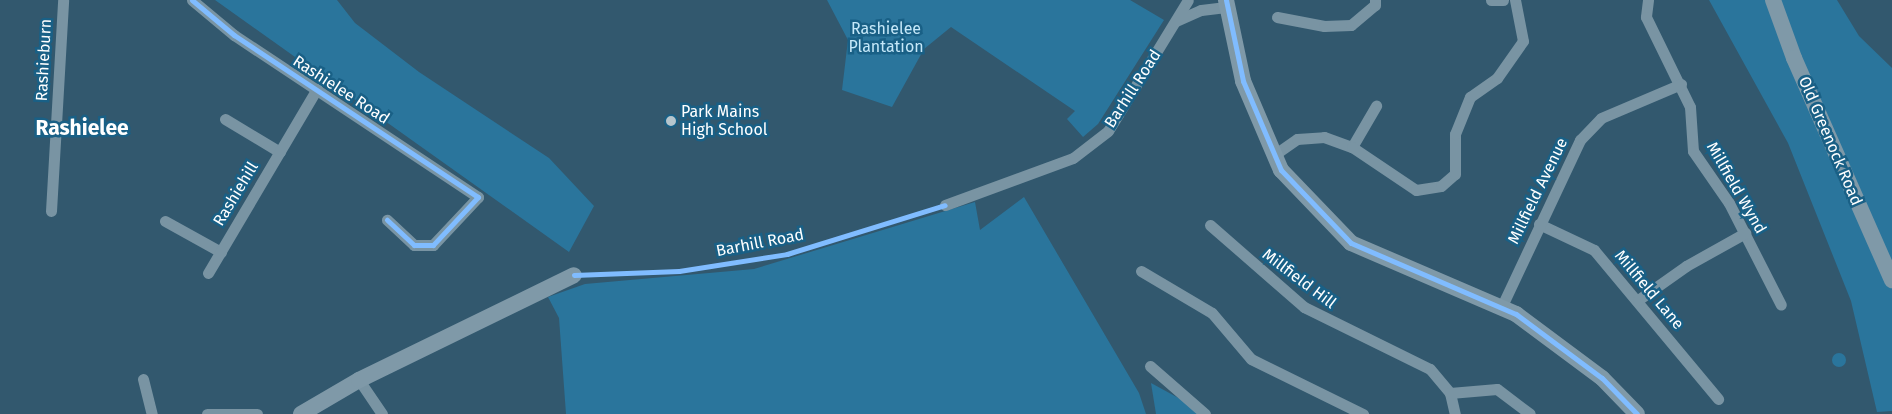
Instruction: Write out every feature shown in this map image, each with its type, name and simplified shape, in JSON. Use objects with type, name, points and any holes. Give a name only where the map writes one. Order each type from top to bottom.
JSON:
[{"type":"street","name":"Rashieburn","points":[[51,211],[64,0]]},
{"type":"street","name":"Rashielee Road","points":[[192,0],[317,89],[478,197],[433,245],[414,245],[387,220]]},
{"type":"street","name":"Barhill Road","points":[[945,205],[1073,158],[1108,131],[1188,0]]},
{"type":"street","points":[[1277,17],[1324,26],[1351,25],[1375,5],[1375,0]]},
{"type":"street","points":[[1490,0],[1503,0]]},
{"type":"street","points":[[1274,155],[1297,139],[1311,136],[1352,147],[1416,190],[1442,186],[1455,174],[1455,134],[1470,97],[1497,78],[1523,41],[1515,0]]},
{"type":"street","name":"Millfield Wynd","points":[[1648,0],[1646,17],[1681,84],[1691,114],[1693,151],[1745,233],[1781,305]]},
{"type":"street","name":"Old Greenock Road","points":[[1773,0],[1823,127],[1892,280]]},
{"type":"street","points":[[1176,21],[1200,10],[1226,4],[1242,81],[1281,170],[1351,244],[1502,308],[1602,378],[1637,414]]},
{"type":"street","name":"Millfield Avenue","points":[[1502,308],[1539,224],[1580,140],[1601,118],[1681,84]]},
{"type":"street","name":"Rashiehill","points":[[208,274],[317,89]]},
{"type":"street","points":[[1352,147],[1376,106]]},
{"type":"street","name":"Rashiehill","points":[[225,119],[280,152]]},
{"type":"street","name":"Rashiehill","points":[[166,222],[220,252]]},
{"type":"street","name":"Millfield Lane","points":[[1539,224],[1594,250],[1638,300],[1718,400]]},
{"type":"street","name":"Millfield Hill","points":[[1210,225],[1304,307],[1430,369],[1450,393],[1454,414]]},
{"type":"street","points":[[1638,300],[1686,266],[1745,233]]},
{"type":"street","points":[[1141,271],[1212,313],[1251,359],[1325,399],[1363,414]]},
{"type":"street","points":[[302,414],[359,380],[574,275]]},
{"type":"street","points":[[1150,366],[1205,414]]},
{"type":"street","points":[[142,379],[152,414]]},
{"type":"street","points":[[359,380],[382,414]]},
{"type":"street","points":[[1450,393],[1497,389],[1530,414]]},
{"type":"street","points":[[207,414],[256,414]]},
{"type":"green space","points":[[215,0],[337,0],[355,23],[419,72],[549,158],[594,206],[569,252]]},
{"type":"green space","name":"Rashielee Plantation","points":[[827,0],[1130,0],[1164,20],[1098,124],[1083,137],[1067,119],[1075,111],[951,27],[924,49],[892,107],[842,90],[848,40]]},
{"type":"green space","points":[[1709,0],[1837,0],[1859,36],[1892,68],[1892,411],[1877,412],[1851,301],[1788,143]]},
{"type":"green space","points":[[1024,197],[1139,393],[1146,414],[566,414],[559,318],[548,297],[585,284],[754,269],[975,202],[980,230]]},
{"type":"green space","points":[[1836,353],[1842,353],[1846,360],[1842,367],[1836,367],[1832,363],[1832,357]]},
{"type":"green space","points":[[1151,383],[1206,413],[1206,414],[1156,414]]},
{"type":"cycle path","points":[[192,0],[234,35],[478,197],[433,245],[414,245],[387,220]]},
{"type":"cycle path","points":[[1226,0],[1243,81],[1281,170],[1351,243],[1516,314],[1602,378],[1637,414]]},
{"type":"cycle path","points":[[574,275],[679,271],[787,254],[945,205]]},
{"type":"place","name":"Park Mains High School","points":[[671,121]]},
{"type":"district","name":"Rashielee","points":[[82,128]]}]
